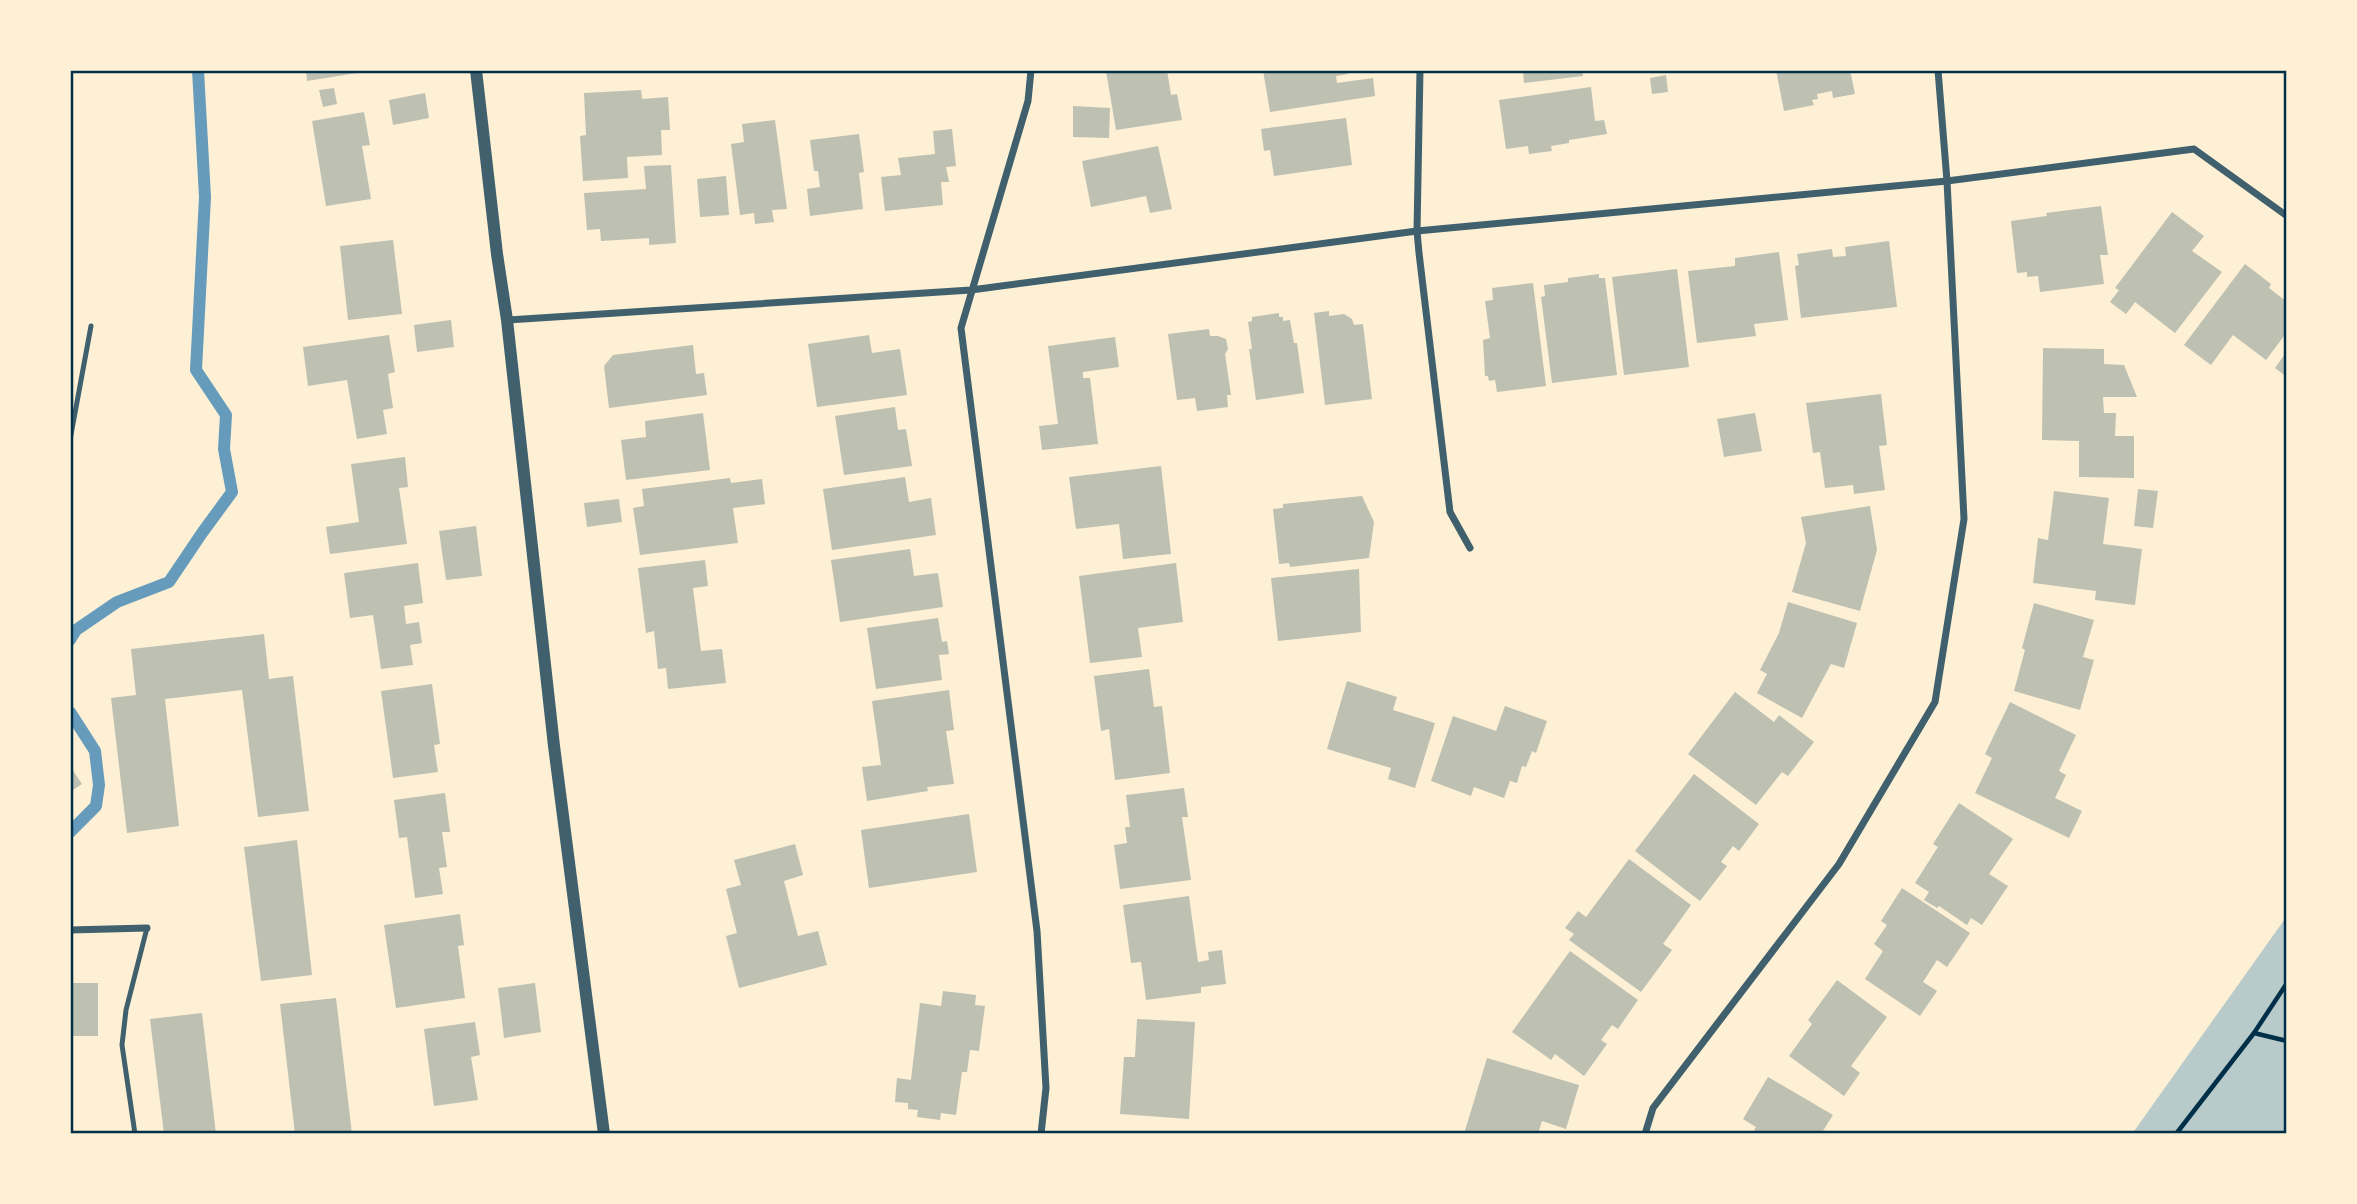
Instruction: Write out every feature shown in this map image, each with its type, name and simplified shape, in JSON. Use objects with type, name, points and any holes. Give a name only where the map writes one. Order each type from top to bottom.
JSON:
[{"type":"street","points":[[477,70],[554,746],[604,1134]]},
{"type":"street","points":[[1031,70],[1028,101],[961,328],[1037,931],[1046,1088],[1041,1134]]},
{"type":"street","points":[[1420,70],[1417,231],[1450,512],[1470,548]]},
{"type":"street","points":[[1645,1134],[1653,1108],[1839,864],[1935,702],[1964,519],[1947,181],[1938,70]]},
{"type":"street","points":[[507,320],[971,290],[1417,231],[1947,181],[2194,149],[2287,216]]},
{"type":"street","points":[[70,930],[147,928]]},
{"type":"lane","points":[[70,440],[91,326]]},
{"type":"lane","points":[[135,1134],[122,1045],[126,1010],[147,928]]},
{"type":"path","points":[[2175,1134],[2254,1033],[2287,983]]},
{"type":"path","points":[[2254,1033],[2287,1041]]},
{"type":"shaded area","points":[[2287,916],[2287,1134],[2132,1134]]},
{"type":"building","points":[[306,70],[356,70],[357,73],[307,81]]},
{"type":"building","points":[[1167,70],[1171,95],[1177,94],[1182,120],[1116,130],[1106,71]]},
{"type":"building","points":[[1263,70],[1347,70],[1348,74],[1336,76],[1337,83],[1373,78],[1375,96],[1270,112]]},
{"type":"building","points":[[1523,70],[1582,70],[1583,76],[1524,83]]},
{"type":"building","points":[[1776,70],[1850,70],[1855,94],[1833,98],[1832,91],[1817,94],[1818,99],[1812,100],[1814,105],[1784,111]]},
{"type":"building","points":[[1666,75],[1668,92],[1652,94],[1650,78]]},
{"type":"building","points":[[1591,87],[1595,121],[1604,120],[1607,134],[1569,140],[1569,143],[1551,146],[1552,151],[1529,154],[1528,146],[1506,149],[1499,100]]},
{"type":"building","points":[[334,88],[337,104],[323,107],[319,90]]},
{"type":"building","points":[[641,90],[642,99],[668,97],[670,130],[661,130],[662,155],[627,157],[628,178],[583,181],[580,136],[586,135],[584,93]]},
{"type":"building","points":[[425,93],[429,118],[393,125],[389,100]]},
{"type":"building","points":[[1073,106],[1110,108],[1109,138],[1073,137]]},
{"type":"building","points":[[364,112],[370,145],[362,146],[371,199],[326,206],[312,121]]},
{"type":"building","points":[[1346,118],[1352,165],[1274,176],[1270,150],[1264,151],[1261,129]]},
{"type":"building","points":[[775,120],[787,209],[772,210],[774,222],[755,224],[754,213],[740,215],[731,144],[744,142],[742,124]]},
{"type":"building","points":[[952,129],[956,166],[946,167],[949,182],[941,182],[943,205],[885,211],[881,177],[901,175],[898,158],[935,154],[933,131]]},
{"type":"building","points":[[859,134],[864,172],[859,173],[863,209],[810,216],[807,189],[820,187],[818,171],[814,171],[810,140]]},
{"type":"building","points":[[1158,146],[1172,209],[1150,213],[1146,196],[1091,207],[1082,161]]},
{"type":"building","points":[[671,165],[676,243],[649,245],[649,238],[601,241],[600,229],[587,230],[584,193],[646,189],[644,166]]},
{"type":"building","points":[[726,176],[729,215],[700,217],[697,179]]},
{"type":"building","points":[[2101,206],[2108,255],[2100,255],[2104,284],[2040,292],[2038,276],[2027,277],[2027,272],[2017,273],[2011,221],[2047,216],[2046,213]]},
{"type":"building","points":[[2172,212],[2204,236],[2192,251],[2222,272],[2175,333],[2135,302],[2126,314],[2110,302],[2119,290],[2115,288]]},
{"type":"building","points":[[393,240],[402,314],[348,320],[340,246]]},
{"type":"building","points":[[1889,241],[1897,307],[1801,318],[1795,266],[1799,265],[1797,254],[1832,249],[1833,257],[1846,256],[1845,247]]},
{"type":"building","points":[[1779,252],[1788,320],[1754,324],[1756,336],[1697,343],[1688,271],[1735,266],[1735,258]]},
{"type":"building","points":[[2245,264],[2271,284],[2269,288],[2287,302],[2287,332],[2266,360],[2233,335],[2211,365],[2184,345]]},
{"type":"building","points":[[1677,269],[1689,367],[1624,375],[1612,277]]},
{"type":"building","points":[[1599,274],[1599,278],[1605,278],[1617,375],[1552,383],[1541,297],[1545,296],[1544,285],[1568,282],[1568,278]]},
{"type":"building","points":[[1533,283],[1546,386],[1497,392],[1495,380],[1489,381],[1488,376],[1485,376],[1483,340],[1490,338],[1485,301],[1493,300],[1492,288]]},
{"type":"building","points":[[1329,311],[1329,316],[1344,314],[1352,319],[1354,325],[1363,324],[1372,399],[1325,405],[1314,313]]},
{"type":"building","points":[[1279,313],[1283,321],[1290,320],[1294,343],[1297,343],[1304,393],[1256,400],[1248,322],[1252,321],[1252,317]]},
{"type":"building","points":[[451,320],[454,347],[417,352],[414,325]]},
{"type":"building","points":[[1209,329],[1210,336],[1226,339],[1228,349],[1225,354],[1231,395],[1227,395],[1228,407],[1197,411],[1195,398],[1177,400],[1168,334]]},
{"type":"building","points":[[389,335],[395,372],[388,374],[393,408],[383,410],[387,434],[357,439],[347,380],[308,386],[303,347]]},
{"type":"building","points":[[869,335],[872,353],[900,349],[907,395],[817,407],[808,344]]},
{"type":"building","points":[[1115,337],[1119,367],[1083,372],[1083,378],[1090,378],[1098,444],[1042,450],[1039,426],[1058,424],[1048,346]]},
{"type":"building","points":[[693,345],[696,374],[704,373],[707,395],[609,408],[604,366],[613,355]]},
{"type":"building","points":[[2043,348],[2104,349],[2104,364],[2124,365],[2137,397],[2103,397],[2104,413],[2116,413],[2115,436],[2134,436],[2134,478],[2079,477],[2079,441],[2042,440]]},
{"type":"building","points":[[2287,351],[2287,377],[2275,368]]},
{"type":"building","points":[[1881,394],[1887,445],[1879,446],[1885,490],[1854,494],[1853,485],[1825,488],[1820,452],[1813,453],[1806,403]]},
{"type":"building","points":[[895,407],[898,430],[906,429],[912,466],[844,475],[835,416]]},
{"type":"building","points":[[703,413],[710,470],[626,480],[621,440],[646,437],[645,421]]},
{"type":"building","points":[[1755,413],[1762,451],[1724,457],[1717,419]]},
{"type":"building","points":[[405,457],[408,487],[399,488],[407,544],[330,554],[326,527],[359,522],[351,464]]},
{"type":"building","points":[[1161,466],[1171,554],[1123,559],[1119,524],[1076,529],[1069,477]]},
{"type":"building","points":[[905,477],[909,502],[931,498],[936,535],[832,550],[823,489]]},
{"type":"building","points":[[730,478],[731,483],[762,479],[765,504],[733,508],[738,543],[640,555],[633,508],[644,506],[642,489]]},
{"type":"building","points":[[2138,489],[2158,491],[2153,528],[2134,526]]},
{"type":"building","points":[[2054,491],[2109,498],[2103,544],[2142,549],[2135,605],[2095,600],[2096,591],[2033,583],[2038,538],[2048,540]]},
{"type":"building","points":[[1362,496],[1374,522],[1369,558],[1290,567],[1289,563],[1279,564],[1273,509],[1283,508],[1283,504]]},
{"type":"building","points":[[619,499],[622,522],[587,527],[584,503]]},
{"type":"building","points":[[1870,506],[1877,550],[1860,611],[1792,592],[1806,543],[1801,517]]},
{"type":"building","points":[[476,526],[482,576],[446,580],[439,531]]},
{"type":"building","points":[[910,549],[914,576],[938,573],[943,607],[840,622],[831,560]]},
{"type":"building","points":[[705,560],[708,586],[693,588],[701,651],[722,649],[726,683],[668,689],[666,668],[658,669],[654,631],[646,633],[638,568]]},
{"type":"building","points":[[418,563],[423,603],[404,606],[406,624],[419,622],[422,643],[410,645],[413,665],[381,669],[373,615],[350,618],[344,573]]},
{"type":"building","points":[[1176,563],[1183,622],[1138,628],[1142,657],[1090,663],[1079,576]]},
{"type":"building","points":[[1359,569],[1361,632],[1278,641],[1271,578]]},
{"type":"building","points":[[1788,602],[1857,623],[1844,668],[1831,664],[1802,718],[1757,693],[1767,674],[1760,670],[1779,633]]},
{"type":"building","points":[[2034,603],[2094,620],[2083,657],[2094,660],[2080,710],[2014,691]]},
{"type":"building","points":[[938,618],[942,642],[947,641],[949,654],[939,655],[942,680],[876,689],[867,628]]},
{"type":"building","points":[[264,634],[269,679],[293,676],[309,811],[258,817],[242,690],[165,699],[179,826],[127,833],[111,698],[136,695],[131,649]]},
{"type":"building","points":[[1149,669],[1154,707],[1162,706],[1170,773],[1115,780],[1109,729],[1101,731],[1094,676]]},
{"type":"building","points":[[1347,681],[1397,697],[1393,710],[1435,723],[1415,788],[1388,779],[1391,768],[1327,749]]},
{"type":"building","points":[[432,684],[440,744],[434,745],[438,772],[393,778],[381,691]]},
{"type":"building","points":[[949,690],[954,730],[946,731],[954,784],[927,787],[928,791],[867,801],[862,767],[881,765],[872,701]]},
{"type":"building","points":[[1735,692],[1774,722],[1779,715],[1814,742],[1788,776],[1782,772],[1756,805],[1688,754]]},
{"type":"building","points":[[2010,702],[2076,735],[2059,771],[2066,775],[2055,798],[2082,811],[2069,838],[1975,793],[1992,758],[1985,754]]},
{"type":"building","points":[[1505,706],[1547,721],[1536,753],[1532,751],[1526,767],[1522,766],[1517,783],[1510,781],[1504,798],[1474,787],[1471,796],[1431,781],[1453,716],[1496,731]]},
{"type":"building","points":[[70,766],[82,784],[70,792]]},
{"type":"building","points":[[1694,774],[1759,824],[1739,851],[1733,846],[1721,862],[1727,866],[1700,901],[1635,851]]},
{"type":"building","points":[[1184,788],[1188,817],[1182,817],[1191,880],[1120,889],[1114,845],[1127,843],[1125,827],[1130,827],[1126,795]]},
{"type":"building","points":[[445,793],[450,832],[442,832],[447,867],[439,868],[443,894],[415,898],[407,837],[399,838],[394,800]]},
{"type":"building","points":[[1959,803],[2013,839],[1989,874],[2008,886],[1982,925],[1971,918],[1967,925],[1939,906],[1937,908],[1924,900],[1929,892],[1915,883],[1938,847],[1933,844]]},
{"type":"building","points":[[969,814],[977,872],[869,888],[861,830]]},
{"type":"building","points":[[297,840],[312,975],[261,981],[244,847]]},
{"type":"building","points":[[795,844],[803,875],[784,881],[798,936],[818,931],[827,965],[739,988],[726,936],[737,933],[726,889],[741,885],[734,860]]},
{"type":"building","points":[[1629,859],[1691,905],[1663,944],[1672,950],[1641,992],[1569,940],[1574,934],[1565,928],[1578,911],[1586,917]]},
{"type":"building","points":[[1902,888],[1970,933],[1947,967],[1937,960],[1923,982],[1937,991],[1920,1016],[1865,979],[1883,951],[1874,944],[1887,925],[1881,921]]},
{"type":"building","points":[[1189,896],[1198,962],[1209,960],[1208,952],[1222,950],[1226,984],[1201,987],[1201,993],[1146,1000],[1141,962],[1131,963],[1123,905]]},
{"type":"building","points":[[460,914],[464,945],[458,946],[465,998],[396,1008],[384,925]]},
{"type":"building","points":[[1570,951],[1638,1000],[1618,1029],[1612,1025],[1601,1040],[1607,1044],[1584,1076],[1555,1054],[1551,1060],[1512,1032]]},
{"type":"building","points":[[1837,980],[1887,1017],[1851,1066],[1860,1073],[1844,1096],[1789,1056],[1812,1024],[1808,1020]]},
{"type":"building","points":[[70,983],[98,983],[98,1036],[70,1036]]},
{"type":"building","points":[[535,983],[541,1032],[504,1038],[498,988]]},
{"type":"building","points":[[943,991],[976,995],[975,1005],[985,1006],[979,1051],[970,1050],[967,1072],[962,1072],[956,1115],[941,1113],[940,1120],[917,1117],[918,1110],[908,1109],[908,1103],[895,1102],[897,1078],[911,1080],[920,1003],[941,1006]]},
{"type":"building","points":[[336,998],[352,1134],[295,1134],[280,1004]]},
{"type":"building","points":[[202,1013],[216,1134],[164,1134],[150,1019]]},
{"type":"building","points":[[1137,1019],[1195,1022],[1189,1119],[1120,1114],[1124,1057],[1135,1057]]},
{"type":"building","points":[[475,1022],[480,1055],[471,1057],[478,1100],[434,1106],[424,1029]]},
{"type":"building","points":[[1487,1058],[1579,1085],[1566,1129],[1542,1121],[1538,1134],[1464,1134]]},
{"type":"building","points":[[1768,1077],[1833,1115],[1821,1134],[1752,1134],[1756,1127],[1743,1119]]},
{"type":"waterway","points":[[70,640],[76,630],[117,602],[169,582],[232,492],[224,449],[226,415],[196,370],[205,197],[198,70]]},
{"type":"waterway","points":[[70,712],[95,751],[99,785],[96,806],[70,832]]}]
